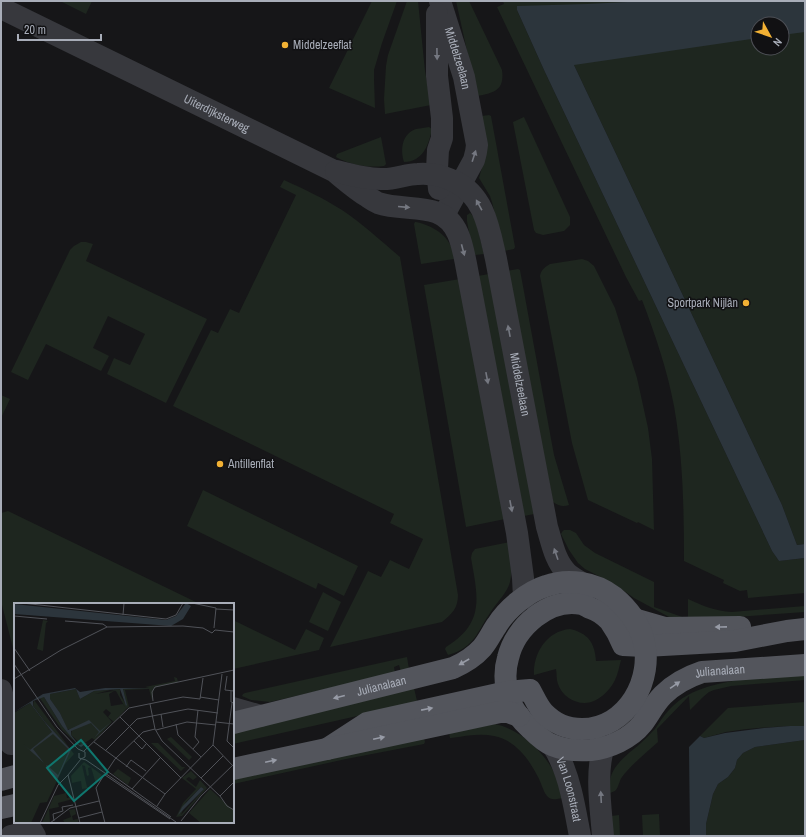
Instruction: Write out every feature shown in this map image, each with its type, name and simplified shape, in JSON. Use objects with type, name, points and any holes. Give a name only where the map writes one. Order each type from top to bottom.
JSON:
[{"type":"main road","name":"Julianalaan","points":[[234,723],[453,668],[464,663],[475,655],[484,646],[497,624],[505,614],[524,598],[545,586],[568,582],[580,582],[596,586],[609,593],[623,605],[640,629],[645,646],[646,664],[644,679],[638,693],[629,706],[617,718]]},
{"type":"main road","points":[[522,629],[524,598]]},
{"type":"main road","points":[[552,745],[541,738],[529,727],[511,704],[507,692],[506,672],[508,657],[514,641],[522,629],[533,618],[548,608],[566,604],[582,604],[597,610],[609,621],[624,645],[645,646],[735,641],[796,630]]},
{"type":"main road","points":[[634,619],[666,628],[734,627],[796,630]]},
{"type":"main road","name":"Julianalaan","points":[[552,745],[575,751],[592,750],[618,742],[630,735],[641,725],[655,704],[671,687],[686,678],[702,672],[805,665]]},
{"type":"main road","points":[[327,749],[367,723],[507,692],[530,690],[543,712],[553,721],[564,727],[592,729],[605,725],[617,718]]},
{"type":"main road","points":[[234,768],[500,712],[508,712],[519,716]]},
{"type":"main road","points":[[604,747],[607,736],[617,718]]},
{"type":"main road","points":[[1,780],[14,776]]},
{"type":"main road","points":[[1,808],[14,805]]},
{"type":"street","name":"Middelzeelaan","points":[[436,1],[437,76],[442,118],[442,138],[438,150],[437,169],[440,196],[438,213]]},
{"type":"street","name":"Middelzeelaan","points":[[438,213],[460,184],[474,160],[477,145],[464,77],[440,1]]},
{"type":"street","name":"Uiterdijksterweg","points":[[1,8],[334,171],[358,190],[377,202],[391,206],[420,208],[438,213]]},
{"type":"street","name":"Middelzeelaan","points":[[334,171],[382,179],[417,174],[438,175],[460,184],[471,192],[480,205],[489,226],[547,527],[556,558],[568,574],[580,582]]},
{"type":"street","name":"Middelzeelaan","points":[[438,213],[452,224],[458,234],[466,264],[517,533],[524,598]]},
{"type":"street","points":[[1,690],[7,714],[9,745]]},
{"type":"street","name":"Julianalaan","points":[[234,708],[261,716]]},
{"type":"street","name":"Van Loonstraat","points":[[552,745],[560,757],[565,769],[580,836]]},
{"type":"street","points":[[603,836],[600,770],[604,747]]},
{"type":"street","points":[[11,836],[33,834]]},
{"type":"shaded area","points":[[60,1],[92,1],[86,14]]},
{"type":"shaded area","points":[[372,1],[397,1],[374,70],[375,108],[329,88]]},
{"type":"shaded area","points":[[407,1],[418,1],[425,71],[431,105],[385,114],[384,99],[388,55]]},
{"type":"shaded area","points":[[456,1],[469,1],[502,70],[502,82],[500,87],[488,94],[477,96]]},
{"type":"shaded area","name":"Sportpark Nijlân","points":[[503,1],[805,1],[805,544],[797,545],[782,505],[574,65],[517,6],[517,10],[772,551],[779,561],[805,558],[805,593],[748,598],[747,590],[740,591],[723,583],[724,580],[684,561],[681,464],[677,425],[668,379],[652,326],[642,300],[639,301],[626,277],[497,7],[504,4]]},
{"type":"shaded area","points":[[647,1],[805,1],[805,32],[790,34],[790,16],[750,16],[750,39],[574,65],[782,505],[797,545],[805,544],[805,558],[779,561],[772,551],[517,10],[517,6]]},
{"type":"shaded area","points":[[482,116],[491,116],[515,247],[514,249],[504,251],[490,196],[479,178],[485,157]]},
{"type":"shaded area","points":[[524,117],[570,217],[570,225],[564,231],[543,235],[536,233],[534,230],[513,122]]},
{"type":"shaded area","points":[[429,127],[432,129],[424,151],[416,159],[404,162],[402,147],[405,138],[411,131]]},
{"type":"shaded area","points":[[381,137],[386,164],[384,166],[371,167],[359,165],[336,157],[337,154]]},
{"type":"shaded area","points":[[284,180],[313,194],[350,215],[400,257],[458,595],[457,604],[454,610],[442,622],[330,647],[368,571],[381,577],[390,560],[409,569],[423,539],[390,523],[394,514],[173,406],[211,330],[218,333],[230,309],[239,313],[296,195],[280,187]]},
{"type":"shaded area","points":[[470,213],[475,218],[484,254],[473,254],[467,221],[467,215]]},
{"type":"shaded area","points":[[415,222],[430,227],[442,234],[450,245],[454,259],[421,264],[414,224]]},
{"type":"shaded area","points":[[81,242],[93,244],[86,261],[207,319],[166,403],[107,374],[114,358],[130,365],[145,334],[108,316],[93,348],[109,356],[101,371],[46,344],[28,380],[11,372],[70,250]]},
{"type":"shaded area","points":[[582,259],[588,261],[594,266],[615,308],[637,378],[648,428],[652,459],[654,530],[588,500],[572,443],[540,276],[541,272],[550,264]]},
{"type":"shaded area","points":[[520,270],[554,455],[569,505],[567,506],[561,506],[553,502],[507,271]]},
{"type":"shaded area","points":[[489,274],[534,514],[524,516],[478,276]]},
{"type":"shaded area","points":[[460,279],[505,519],[466,527],[424,285]]},
{"type":"shaded area","points":[[1,395],[10,399],[1,418]]},
{"type":"shaded area","points":[[203,490],[358,566],[344,596],[318,583],[316,589],[187,526]]},
{"type":"shaded area","points":[[8,511],[198,603],[14,603],[14,652],[1,601],[1,513]]},
{"type":"shaded area","points":[[564,530],[570,530],[576,533],[584,545],[595,553],[654,582],[654,607],[688,619],[688,599],[720,611],[732,612],[805,606],[805,612],[693,620],[671,618],[634,598],[614,584],[585,569],[578,563],[569,550],[561,534]]},
{"type":"shaded area","points":[[510,542],[512,562],[510,582],[507,590],[470,643],[465,648],[448,655],[445,649],[446,647],[459,638],[467,629],[473,619],[476,608],[476,585],[471,558],[472,553],[475,549]]},
{"type":"shaded area","points":[[323,592],[341,602],[328,631],[309,622]]},
{"type":"shaded area","points":[[234,620],[295,650],[306,629],[324,638],[319,650],[234,669]]},
{"type":"shaded area","points":[[570,629],[586,636],[594,649],[596,661],[621,660],[615,680],[607,692],[591,702],[585,703],[574,701],[564,694],[557,682],[556,669],[534,675],[536,659],[543,644],[555,634]]},
{"type":"shaded area","points":[[407,657],[409,669],[401,672],[399,665],[394,667],[395,673],[270,702],[251,700],[242,696],[245,693]]},
{"type":"shaded area","points":[[805,674],[805,680],[731,686],[714,690],[703,697],[690,710],[689,696],[657,729],[658,742],[630,768],[622,777],[615,791],[610,793],[611,775],[614,769],[655,729],[674,705],[687,696],[702,689],[736,680]]},
{"type":"shaded area","points":[[414,688],[417,701],[415,703],[234,744],[234,731]]},
{"type":"shaded area","points":[[805,702],[805,726],[746,729],[726,732],[704,738],[700,736],[728,708]]},
{"type":"shaded area","points":[[495,724],[514,731],[539,751],[552,768],[558,782],[562,798],[552,799],[547,796],[526,757],[515,746],[502,738],[473,735],[450,738],[449,733]]},
{"type":"shaded area","points":[[790,726],[805,726],[805,740],[755,747],[743,753],[737,760],[735,768],[728,777],[718,784],[713,794],[706,824],[706,836],[690,836],[689,747],[700,736],[704,738],[725,733]]},
{"type":"shaded area","points":[[424,738],[425,742],[424,744],[346,759],[234,784],[234,777]]},
{"type":"shaded area","points":[[805,740],[805,836],[706,836],[706,824],[713,794],[718,784],[728,777],[735,768],[737,760],[743,753],[755,747]]},
{"type":"shaded area","points":[[659,814],[660,836],[643,836],[642,815]]},
{"type":"shaded area","points":[[619,815],[620,836],[612,836],[611,816]]},
{"type":"place","name":"Middelzeeflat","points":[[285,45]]},
{"type":"place","name":"Sportpark Nijlân","points":[[746,303]]},
{"type":"place","name":"Antillenflat","points":[[220,464]]}]
